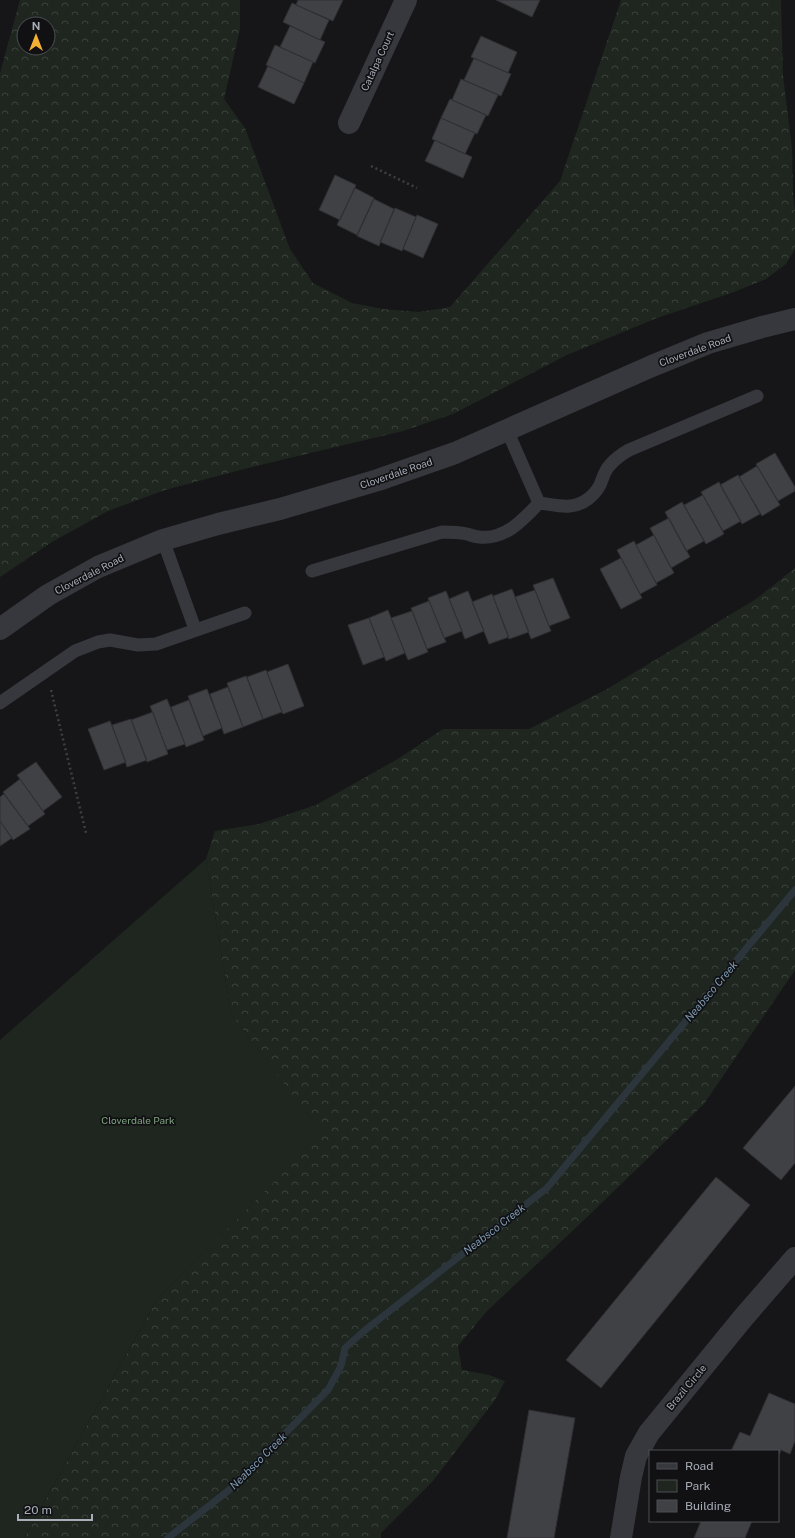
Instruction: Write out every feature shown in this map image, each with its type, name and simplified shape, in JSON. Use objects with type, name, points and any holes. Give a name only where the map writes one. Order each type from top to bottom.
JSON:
[{"type":"street","name":"Catalpa Court","points":[[349,123],[406,0]]},
{"type":"street","name":"Cloverdale Road","points":[[0,629],[48,595],[98,567],[163,540],[218,524],[280,510],[378,480],[455,452],[708,343],[795,319]]},
{"type":"street","name":"Brazil Circle","points":[[621,1538],[634,1463],[636,1456],[649,1433],[743,1318],[795,1258]]},
{"type":"lane","points":[[539,503],[570,506],[582,503],[592,496],[600,485],[604,473],[609,465],[618,457],[630,450],[757,396]]},
{"type":"lane","points":[[507,430],[539,503]]},
{"type":"lane","points":[[312,571],[442,532],[455,532],[478,537],[492,538],[505,533],[517,525],[539,503]]},
{"type":"lane","points":[[163,540],[195,629]]},
{"type":"lane","points":[[0,703],[75,651],[98,642],[110,640],[138,645],[156,644],[244,613]]},
{"type":"path","points":[[371,166],[417,188]]},
{"type":"path","points":[[46,671],[86,834]]},
{"type":"green space","points":[[20,0],[240,0],[240,29],[224,99],[245,128],[290,249],[313,283],[352,303],[383,309],[419,312],[450,307],[560,181],[621,0],[781,0],[783,76],[792,148],[795,249],[786,264],[766,279],[734,292],[657,318],[567,355],[453,414],[403,431],[244,469],[165,490],[108,511],[52,542],[0,577],[0,73]]},
{"type":"green space","points":[[795,568],[795,970],[704,1104],[487,1311],[458,1346],[462,1370],[489,1375],[505,1381],[495,1400],[433,1481],[381,1533],[381,1538],[24,1538],[157,1299],[321,1134],[231,1014],[206,859],[215,831],[259,824],[316,805],[396,760],[443,729],[529,729],[607,689],[756,599]]},
{"type":"green space","name":"Cloverdale Park","points":[[206,859],[231,1014],[322,1134],[157,1299],[24,1538],[0,1538],[0,1040]]},
{"type":"building","points":[[298,0],[343,0],[333,21],[296,5]]},
{"type":"building","points":[[496,0],[540,0],[532,17]]},
{"type":"building","points":[[292,3],[329,20],[320,40],[283,22]]},
{"type":"building","points":[[290,26],[325,42],[315,63],[280,47]]},
{"type":"building","points":[[481,36],[517,52],[508,73],[471,57]]},
{"type":"building","points":[[275,45],[313,62],[304,83],[266,65]]},
{"type":"building","points":[[474,58],[511,74],[501,96],[464,80]]},
{"type":"building","points":[[268,66],[304,83],[294,104],[258,87]]},
{"type":"building","points":[[461,79],[498,95],[488,116],[452,100]]},
{"type":"building","points":[[450,99],[486,115],[477,134],[441,118]]},
{"type":"building","points":[[441,118],[475,133],[465,154],[432,139]]},
{"type":"building","points":[[435,140],[472,157],[463,178],[425,161]]},
{"type":"building","points":[[335,175],[356,185],[340,220],[319,210]]},
{"type":"building","points":[[355,188],[374,198],[357,235],[337,225]]},
{"type":"building","points":[[374,199],[394,209],[379,246],[357,236]]},
{"type":"building","points":[[395,208],[416,217],[402,251],[380,242]]},
{"type":"building","points":[[417,215],[438,224],[423,258],[403,249]]},
{"type":"building","points":[[775,453],[795,487],[795,491],[778,501],[756,464]]},
{"type":"building","points":[[757,466],[780,505],[762,516],[739,477]]},
{"type":"building","points":[[738,475],[760,514],[742,524],[720,485]]},
{"type":"building","points":[[719,482],[741,521],[723,531],[701,492]]},
{"type":"building","points":[[703,495],[724,534],[706,544],[684,505]]},
{"type":"building","points":[[682,502],[704,541],[686,551],[665,512]]},
{"type":"building","points":[[669,518],[690,557],[671,568],[650,528]]},
{"type":"building","points":[[654,535],[674,573],[656,583],[636,545]]},
{"type":"building","points":[[634,541],[657,585],[640,594],[617,550]]},
{"type":"building","points":[[621,558],[642,598],[621,609],[600,569]]},
{"type":"building","points":[[553,578],[570,618],[549,626],[533,585]]},
{"type":"building","points":[[512,589],[529,632],[509,639],[493,596]]},
{"type":"building","points":[[535,590],[551,631],[531,639],[515,597]]},
{"type":"building","points":[[446,591],[462,631],[444,638],[428,598]]},
{"type":"building","points":[[468,591],[484,631],[465,639],[449,599]]},
{"type":"building","points":[[492,594],[509,637],[489,644],[472,602]]},
{"type":"building","points":[[429,601],[446,642],[427,649],[411,608]]},
{"type":"building","points":[[388,610],[405,653],[386,661],[369,618]]},
{"type":"building","points":[[412,611],[428,652],[408,660],[391,618]]},
{"type":"building","points":[[369,618],[384,657],[363,665],[348,625]]},
{"type":"building","points":[[288,664],[304,706],[283,714],[267,672]]},
{"type":"building","points":[[266,670],[282,712],[263,719],[247,677]]},
{"type":"building","points":[[246,676],[263,719],[243,727],[227,683]]},
{"type":"building","points":[[228,687],[243,727],[224,734],[210,694]]},
{"type":"building","points":[[207,689],[222,728],[203,736],[188,696]]},
{"type":"building","points":[[167,699],[185,744],[167,750],[150,706]]},
{"type":"building","points":[[189,700],[204,740],[186,747],[171,707]]},
{"type":"building","points":[[153,712],[168,754],[147,762],[131,720]]},
{"type":"building","points":[[131,719],[147,760],[127,767],[112,725]]},
{"type":"building","points":[[110,721],[126,762],[104,770],[88,729]]},
{"type":"building","points":[[36,762],[62,797],[43,811],[17,775]]},
{"type":"building","points":[[20,779],[45,814],[28,826],[3,792]]},
{"type":"building","points":[[4,794],[30,829],[13,840],[0,821],[0,797]]},
{"type":"building","points":[[0,821],[12,838],[0,846]]},
{"type":"building","points":[[795,1086],[795,1163],[781,1180],[743,1148]]},
{"type":"building","points":[[716,1177],[750,1205],[601,1388],[566,1360]]},
{"type":"building","points":[[769,1393],[795,1404],[795,1441],[790,1454],[781,1450],[779,1455],[779,1450],[731,1450],[740,1432],[750,1436]]},
{"type":"building","points":[[529,1410],[575,1418],[554,1538],[507,1538]]},
{"type":"building","points":[[701,1522],[752,1522],[745,1538],[694,1538]]},
{"type":"waterway","name":"Neabsco Creek","points":[[168,1538],[229,1490],[328,1390],[341,1366],[345,1348],[364,1331],[547,1188],[795,890]]}]
